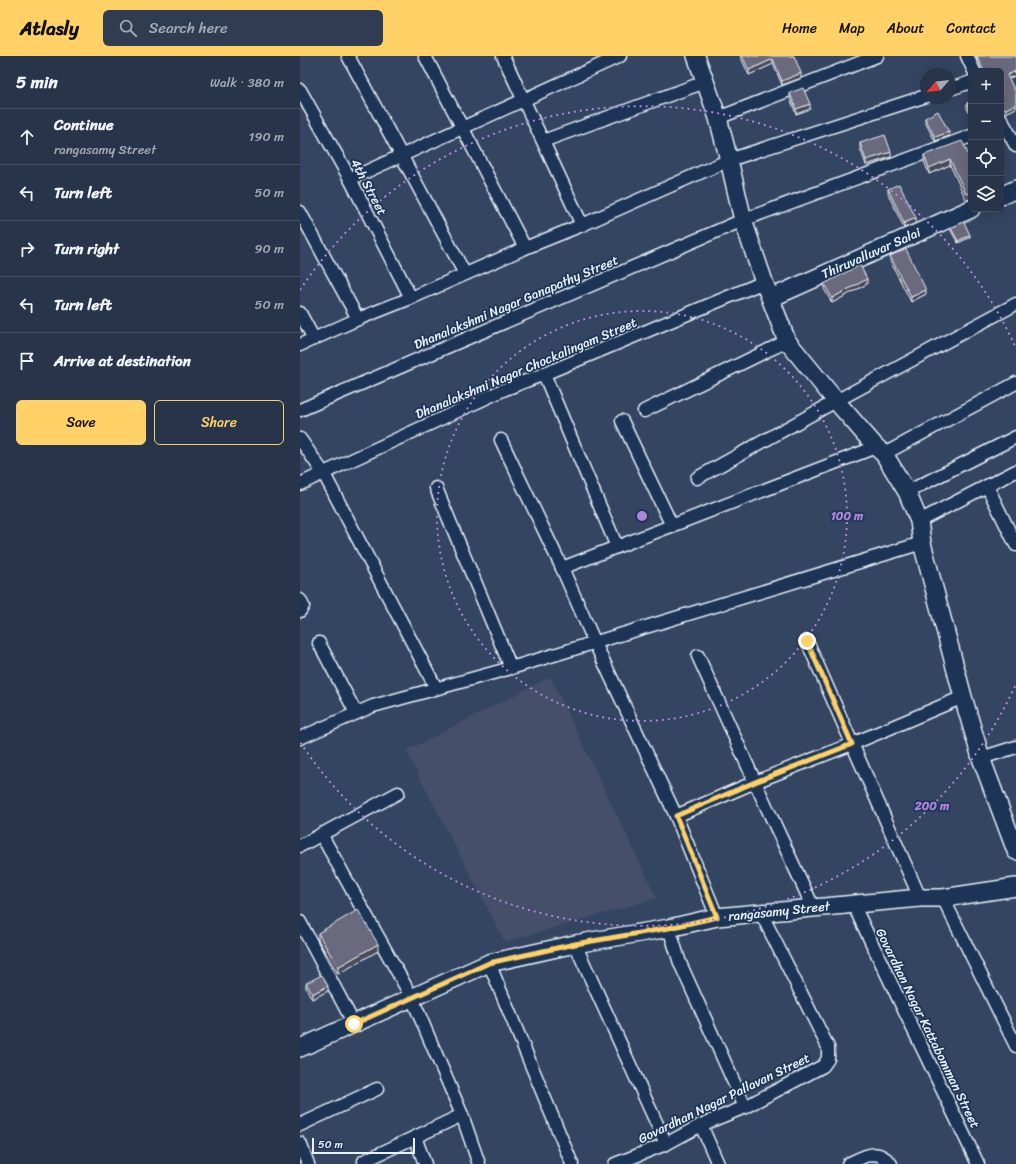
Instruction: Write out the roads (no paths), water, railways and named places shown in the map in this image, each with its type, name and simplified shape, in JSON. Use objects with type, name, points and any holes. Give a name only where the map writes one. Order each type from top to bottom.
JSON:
[{"type":"street","points":[[348,56],[464,274]]},
{"type":"street","points":[[425,56],[525,248]]},
{"type":"street","points":[[504,56],[582,225]]},
{"type":"street","points":[[350,179],[620,56]]},
{"type":"street","points":[[696,56],[718,118],[743,220],[764,282],[787,341],[836,401],[880,450],[907,492],[919,521],[922,543],[963,697],[981,758],[1016,851]]},
{"type":"street","points":[[718,118],[877,56]]},
{"type":"street","points":[[967,56],[973,68]]},
{"type":"street","points":[[543,141],[705,82]]},
{"type":"street","points":[[956,87],[968,83]]},
{"type":"street","name":"4th Street","points":[[300,90],[350,179],[410,298]]},
{"type":"street","points":[[300,344],[582,225],[729,160],[920,98]]},
{"type":"street","points":[[1004,126],[1016,146]]},
{"type":"street","name":"Dhanalakshmi Nagar Ganapathy Street","points":[[300,410],[743,220],[968,137]]},
{"type":"street","points":[[1004,195],[1016,189]]},
{"type":"street","name":"Thiruvalluvar Salai","points":[[771,298],[968,210]]},
{"type":"street","points":[[300,212],[358,319]]},
{"type":"street","name":"Dhanalakshmi Nagar Chockalingam Street","points":[[300,484],[503,390],[764,282]]},
{"type":"street","points":[[697,478],[1016,304]]},
{"type":"street","points":[[300,313],[314,339]]},
{"type":"street","points":[[644,410],[787,341]]},
{"type":"street","points":[[544,374],[617,547]]},
{"type":"street","points":[[562,568],[880,450],[1016,383]]},
{"type":"street","points":[[622,421],[672,526]]},
{"type":"street","points":[[907,492],[1016,436]]},
{"type":"street","points":[[300,439],[324,474],[436,688]]},
{"type":"street","points":[[501,440],[562,568],[676,816],[717,917]]},
{"type":"street","points":[[919,521],[1016,471]]},
{"type":"street","points":[[987,486],[1016,545]]},
{"type":"street","points":[[436,488],[511,668]]},
{"type":"street","points":[[300,738],[373,706],[511,668],[922,543]]},
{"type":"street","points":[[300,600],[303,606],[300,610]]},
{"type":"street","points":[[807,641],[920,898]]},
{"type":"street","points":[[319,643],[356,713]]},
{"type":"street","points":[[698,656],[813,907]]},
{"type":"street","points":[[676,816],[963,697]]},
{"type":"street","points":[[981,758],[1016,747]]},
{"type":"street","points":[[300,846],[398,793]]},
{"type":"street","points":[[321,834],[412,998],[462,1115],[479,1164]]},
{"type":"street","name":"rangasamy Street","points":[[300,1048],[489,963],[575,944],[669,928],[717,917],[920,898],[943,898],[1016,887]]},
{"type":"street","points":[[943,898],[1016,1046]]},
{"type":"street","name":"Govardhan Nagar Kattabomman Street","points":[[852,904],[978,1164]]},
{"type":"street","name":"Govardhan Nagar Pallavan Street","points":[[615,1164],[666,1144],[701,1125],[745,1107],[823,1066],[828,1059],[828,1047],[762,913]]},
{"type":"street","points":[[300,922],[354,1024]]},
{"type":"street","points":[[669,928],[680,963],[745,1107]]},
{"type":"street","points":[[575,944],[666,1144]]},
{"type":"street","points":[[489,963],[572,1164]]},
{"type":"street","points":[[300,1125],[377,1089]]},
{"type":"street","points":[[366,1164],[364,1161],[462,1115]]},
{"type":"street","points":[[701,1125],[718,1164]]},
{"type":"street","points":[[416,1137],[426,1164]]},
{"type":"street","points":[[300,1143],[308,1164]]},
{"type":"street","points":[[848,1164],[863,1157],[876,1154],[886,1157],[891,1164]]}]
